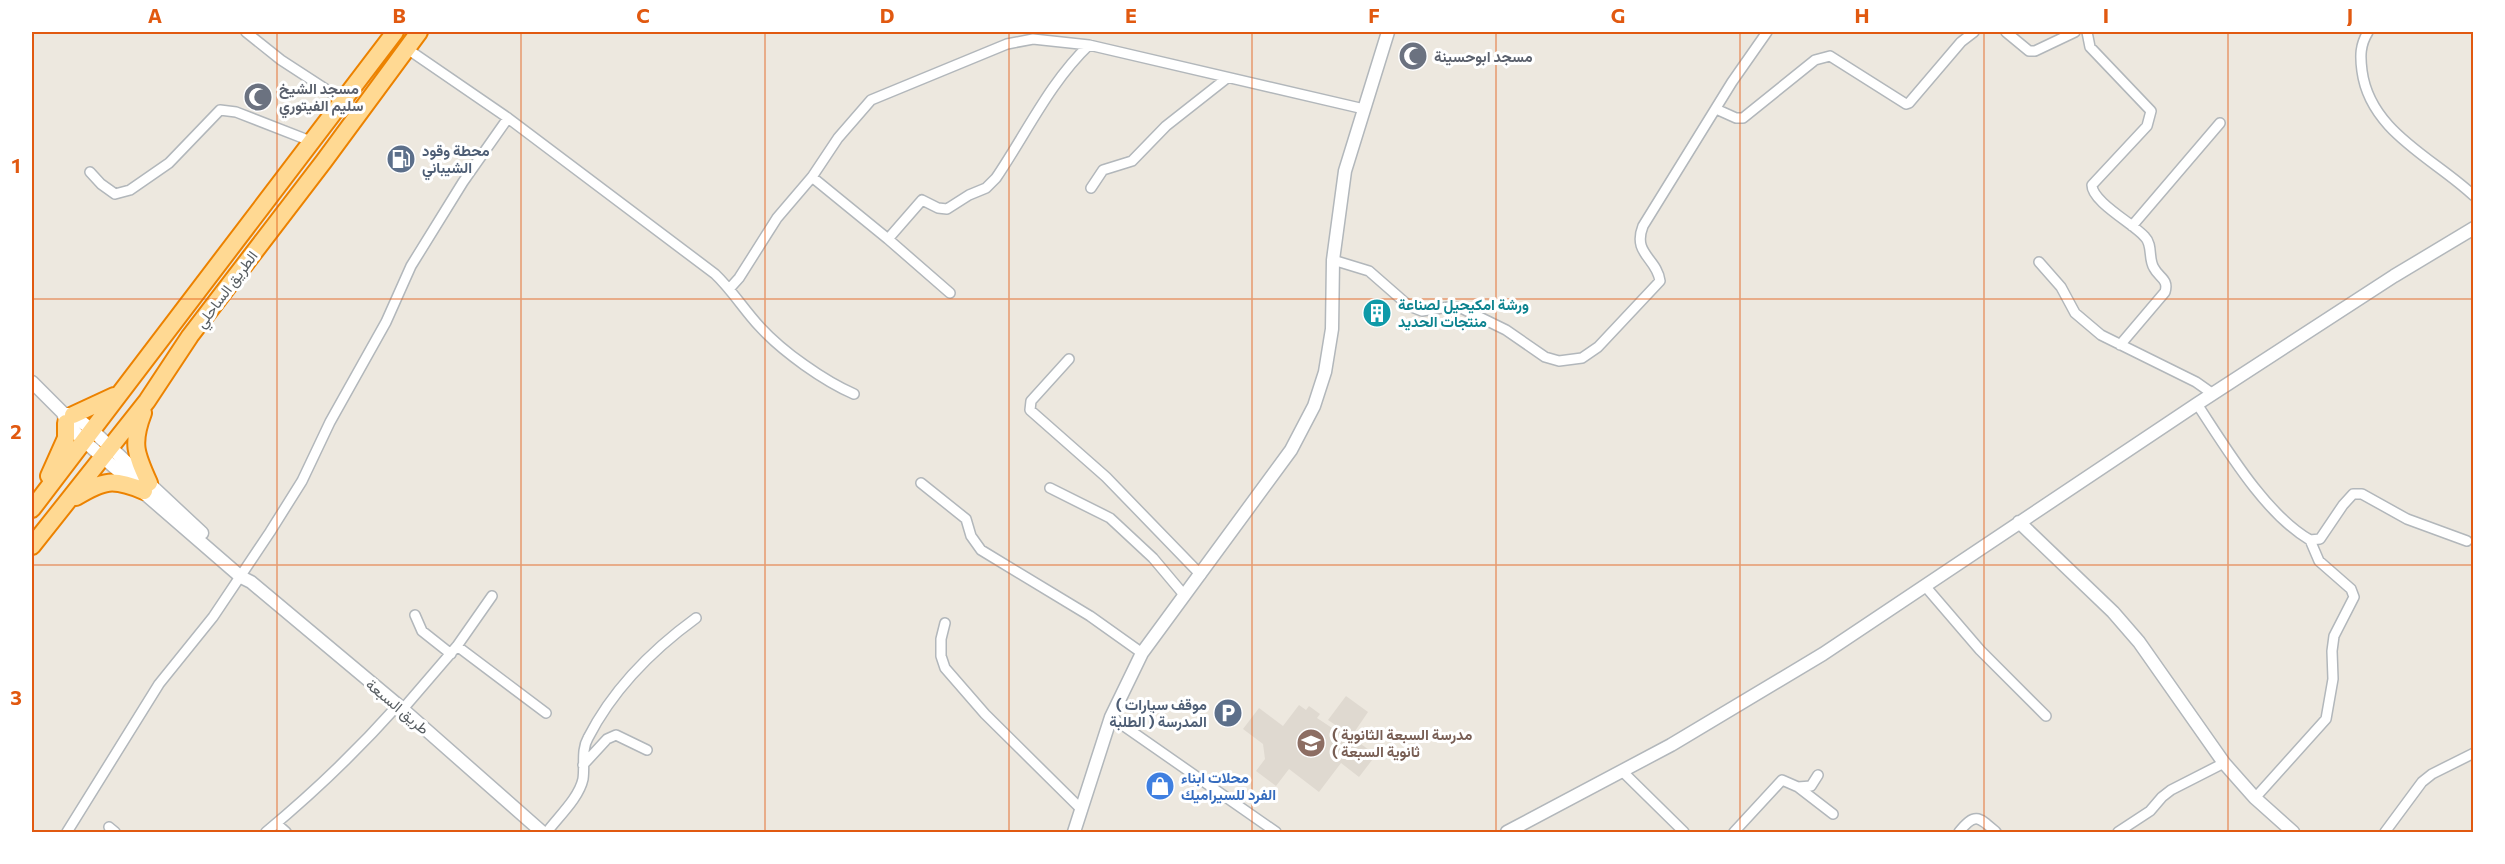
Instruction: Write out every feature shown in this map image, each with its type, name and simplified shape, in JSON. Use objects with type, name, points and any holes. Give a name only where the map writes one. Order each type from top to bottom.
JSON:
[{"type":"highway","name":"الطريق الساحلي","points":[[32,509],[395,32]]},
{"type":"highway","name":"الطريق الساحلي","points":[[32,546],[147,400],[190,336],[419,32]]},
{"type":"highway","points":[[43,495],[66,438],[68,417],[95,407],[120,392]]},
{"type":"highway","points":[[67,503],[94,486],[112,481],[147,487],[135,444],[136,430],[147,400]]},
{"type":"street","points":[[246,32],[281,60],[344,101]]},
{"type":"street","points":[[1074,832],[1111,717],[1142,653],[1291,450],[1314,406],[1325,372],[1332,329],[1332,260],[1345,171],[1388,32]]},
{"type":"street","points":[[1332,260],[1369,271],[1409,306],[1422,311],[1449,307],[1461,308],[1506,330],[1545,357],[1573,361],[1582,358],[1598,347],[1660,281],[1657,269],[1640,244],[1639,236],[1646,218],[1732,82],[1767,32]]},
{"type":"street","points":[[1716,109],[1736,118],[1743,118],[1815,60],[1830,56],[1906,104],[1910,103],[1961,42],[1974,32]]},
{"type":"street","points":[[2007,32],[2029,51],[2035,51],[2075,32]]},
{"type":"street","points":[[2086,32],[2090,46],[2151,111],[2147,126],[2092,185],[2094,194],[2147,239],[2152,265],[2165,279],[2165,292],[2121,345]]},
{"type":"street","points":[[2368,32],[2361,43],[2361,58],[2363,79],[2371,102],[2385,123],[2474,196]]},
{"type":"street","points":[[730,288],[739,278],[777,219],[812,177],[838,138],[871,100],[1007,44],[1033,39],[1089,45],[1364,109]]},
{"type":"street","points":[[888,239],[922,200],[938,208],[947,208],[986,188],[996,178],[1053,88],[1078,55],[1089,45]]},
{"type":"street","points":[[406,48],[508,118],[715,274],[730,288],[763,330],[832,385],[854,394]]},
{"type":"street","points":[[1090,188],[1105,168],[1132,161],[1166,126],[1227,78]]},
{"type":"street","points":[[90,172],[115,194],[130,190],[169,163],[220,110],[236,112],[313,142]]},
{"type":"street","points":[[67,832],[159,684],[246,577],[302,481],[330,422],[386,322],[411,266],[463,182],[508,118]]},
{"type":"street","points":[[2132,226],[2220,123]]},
{"type":"street","points":[[812,177],[950,293]]},
{"type":"street","points":[[1507,832],[1622,771],[1823,654],[2197,404],[2394,276],[2474,228]]},
{"type":"street","points":[[2039,262],[2061,287],[2075,313],[2101,335],[2196,382],[2213,394]]},
{"type":"street","points":[[1070,360],[1031,401],[1029,410],[1106,477],[1201,574]]},
{"type":"street","name":"طريق السبعة","points":[[32,382],[88,436],[246,577],[542,832]]},
{"type":"street","points":[[2197,404],[2236,463],[2286,521],[2310,540],[2319,561],[2351,589],[2354,597],[2334,636],[2333,679],[2326,719],[2255,798]]},
{"type":"street","points":[[921,483],[966,519],[975,542],[981,550],[1090,616],[1142,653]]},
{"type":"street","points":[[1050,488],[1110,518],[1153,558],[1185,596]]},
{"type":"street","points":[[2310,540],[2320,539],[2353,494],[2362,494],[2407,519],[2466,541]]},
{"type":"street","points":[[2019,522],[2113,612],[2139,642],[2224,763],[2255,798],[2293,832]]},
{"type":"street","points":[[1925,586],[1980,650],[2046,716]]},
{"type":"street","points":[[266,832],[301,804],[400,708],[454,650],[492,596]]},
{"type":"street","points":[[415,615],[422,631],[454,650],[546,713]]},
{"type":"street","points":[[547,832],[578,791],[583,780],[587,740],[625,682],[696,618]]},
{"type":"street","points":[[945,623],[941,639],[945,668],[985,714],[1082,810]]},
{"type":"street","points":[[1111,717],[1276,832]]},
{"type":"street","points":[[583,765],[607,739],[616,735],[647,750]]},
{"type":"street","points":[[2385,832],[2422,782],[2432,774],[2474,753]]},
{"type":"street","points":[[2118,832],[2150,811],[2171,790],[2224,763]]},
{"type":"street","points":[[1622,771],[1684,832]]},
{"type":"street","points":[[1798,787],[1811,786],[1818,775]]},
{"type":"street","points":[[1734,832],[1782,780],[1798,787],[1833,814]]},
{"type":"street","points":[[1959,832],[1969,820],[1974,818],[1982,820],[1996,832]]},
{"type":"street","points":[[277,824],[286,832]]},
{"type":"shaded area","name":"( مدرسة السبعة الثانوية ( ثانوية السبعة","points":[[1346,696],[1368,712],[1351,737],[1347,734],[1345,738],[1351,743],[1354,739],[1376,755],[1359,777],[1341,763],[1319,792],[1289,769],[1276,786],[1256,771],[1265,759],[1263,744],[1243,729],[1259,708],[1283,726],[1299,705],[1306,710],[1309,706],[1320,714],[1317,718],[1335,730],[1337,726],[1328,720]]},
{"type":"place","name":"مسجد ابوحسينة","points":[[1413,56]]},
{"type":"place","name":"مسجد الشيخ سليم الفيتوري","points":[[258,97]]},
{"type":"place","name":"محطة وقود الشيباني","points":[[401,159]]},
{"type":"place","name":"ورشة امكيحيل لصناعة منتجات الحديد","points":[[1377,313]]},
{"type":"place","name":"( موقف سيارات المدرسة ( الطلبة","points":[[1228,713]]},
{"type":"place","name":"( مدرسة السبعة الثانوية ( ثانوية السبعة","points":[[1311,743]]},
{"type":"place","name":"محلات ابناء الفرد للسيراميك","points":[[1160,786]]}]
